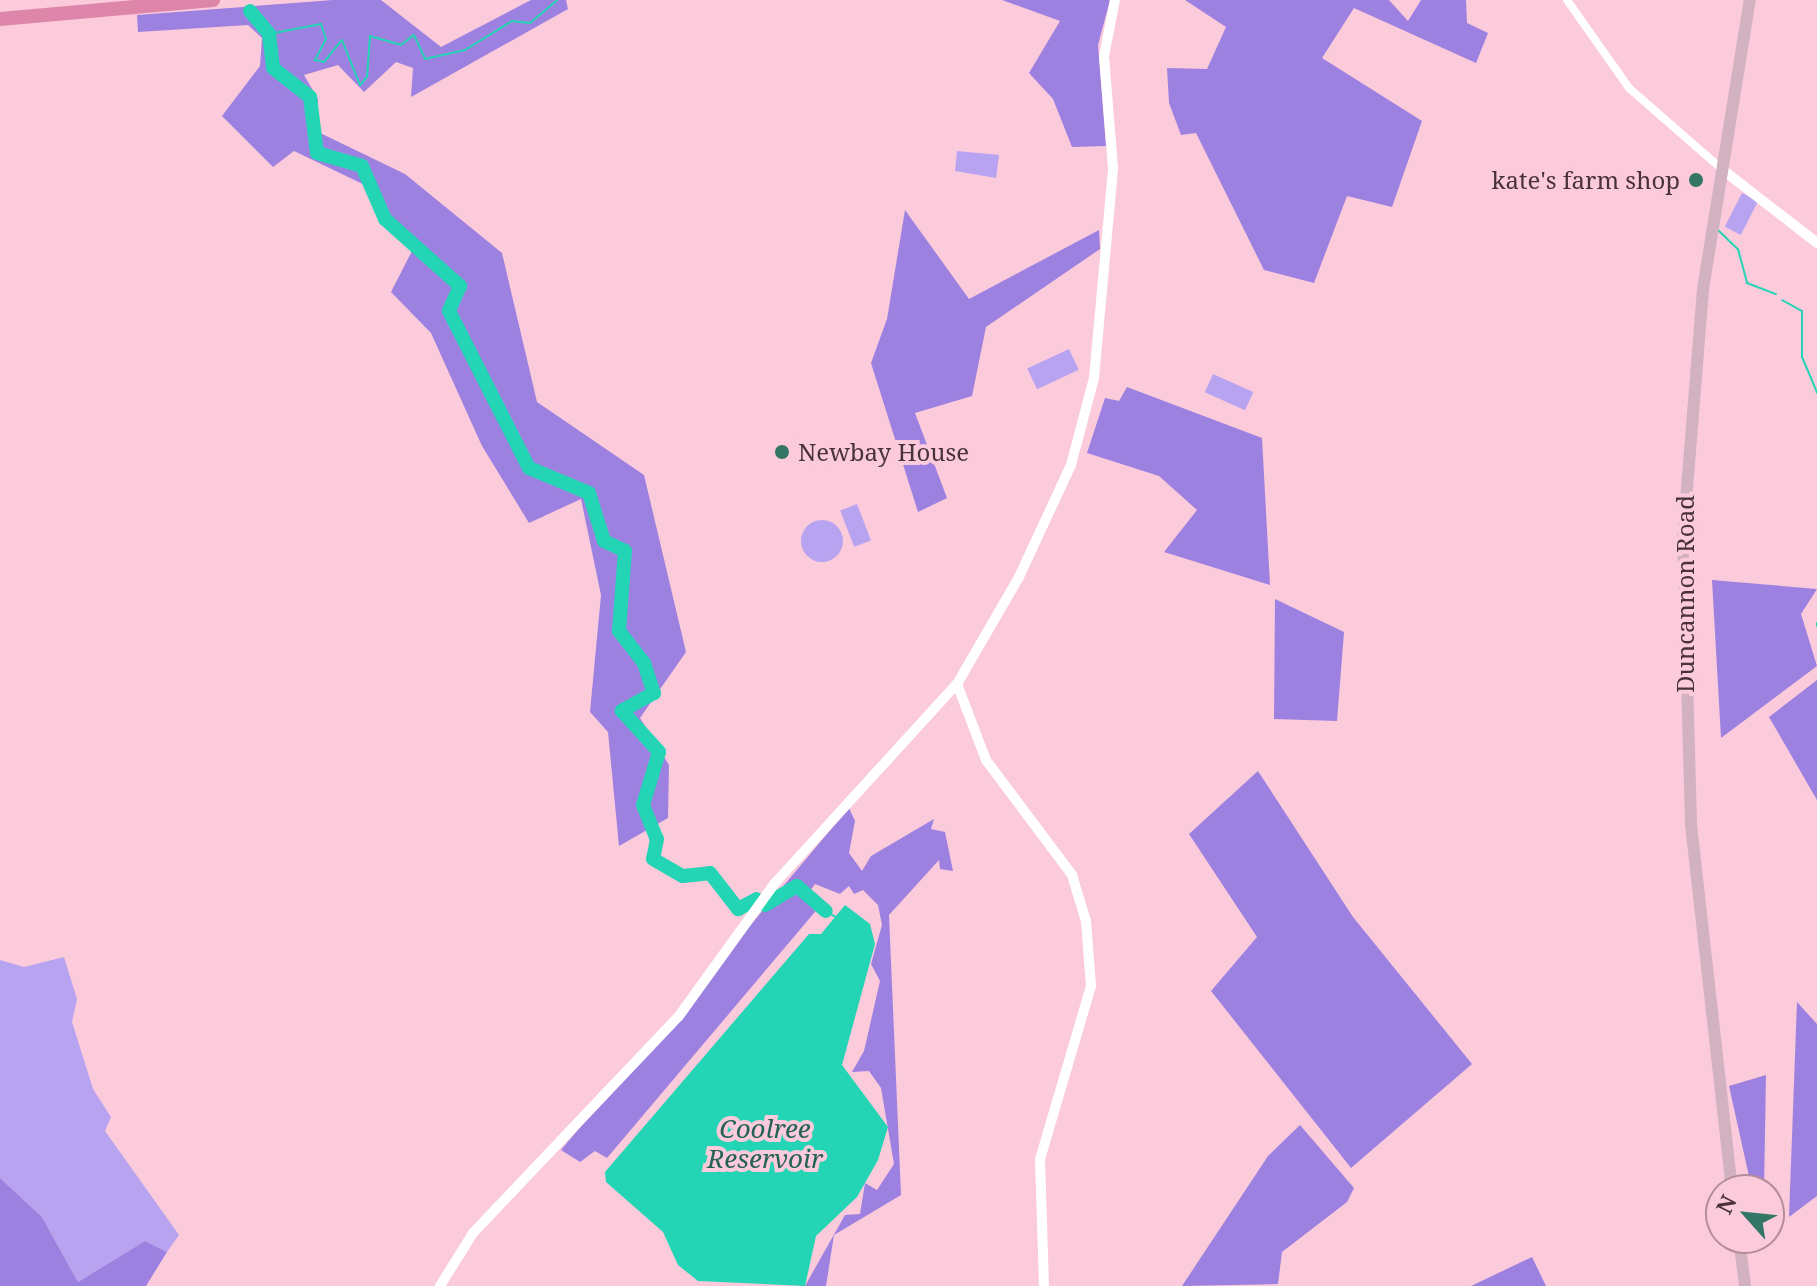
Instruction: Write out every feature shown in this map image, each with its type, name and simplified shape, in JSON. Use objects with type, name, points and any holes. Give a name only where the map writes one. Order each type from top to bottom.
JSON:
[{"type":"highway","points":[[0,19],[213,0]]},
{"type":"main road","name":"Duncannon Road","points":[[1730,1174],[1691,822],[1683,569],[1703,289],[1750,0]]},
{"type":"main road","points":[[1741,1254],[1745,1286]]},
{"type":"street","points":[[440,1286],[473,1233],[679,1016],[775,883],[957,684],[1019,577],[1071,465],[1089,404],[1109,246],[1112,123],[1104,56],[1115,0]]},
{"type":"street","points":[[1567,0],[1629,88],[1723,170],[1817,243]]},
{"type":"street","points":[[957,684],[986,760],[1072,875],[1086,921],[1091,986],[1040,1159],[1044,1286]]},
{"type":"shaded area","points":[[333,0],[381,0],[441,47],[531,0],[566,0],[568,9],[411,97],[413,68],[396,62],[364,92],[338,65],[304,75],[318,99],[316,131],[405,174],[502,253],[537,402],[644,475],[686,652],[640,718],[669,765],[668,818],[619,846],[608,732],[590,712],[601,595],[581,499],[529,523],[482,446],[431,333],[391,292],[412,251],[380,223],[371,188],[294,151],[273,167],[222,116],[260,66],[262,38],[248,25],[138,32],[137,15]]},
{"type":"shaded area","points":[[1002,0],[1110,0],[1098,45],[1106,146],[1072,147],[1053,99],[1029,73],[1060,21]]},
{"type":"shaded area","points":[[1185,0],[1389,0],[1408,21],[1421,0],[1466,0],[1467,23],[1488,33],[1476,63],[1354,8],[1322,58],[1422,121],[1392,207],[1347,196],[1314,283],[1264,270],[1196,133],[1181,135],[1169,103],[1167,68],[1207,69],[1226,27]]},
{"type":"shaded area","points":[[957,151],[999,155],[996,178],[955,171]]},
{"type":"shaded area","points":[[1742,193],[1758,201],[1741,235],[1725,227]]},
{"type":"shaded area","points":[[905,210],[969,299],[1099,230],[1100,249],[986,327],[972,396],[915,413],[947,498],[918,512],[871,363],[887,319]]},
{"type":"shaded area","points":[[1069,349],[1079,370],[1037,389],[1027,368]]},
{"type":"shaded area","points":[[1213,374],[1253,392],[1245,410],[1205,392]]},
{"type":"shaded area","points":[[1127,387],[1262,438],[1270,585],[1164,552],[1197,510],[1159,476],[1087,453],[1105,398],[1119,401]]},
{"type":"shaded area","points":[[857,504],[871,540],[854,547],[840,510]]},
{"type":"shaded area","points":[[822,520],[837,526],[843,541],[837,556],[822,562],[807,556],[801,541],[807,526]]},
{"type":"shaded area","points":[[1712,580],[1817,589],[1801,614],[1817,666],[1721,738]]},
{"type":"shaded area","points":[[1275,599],[1344,632],[1337,721],[1274,719]]},
{"type":"shaded area","points":[[1817,680],[1817,800],[1769,717]]},
{"type":"shaded area","points":[[1258,771],[1353,917],[1472,1064],[1351,1168],[1211,991],[1257,937],[1189,834]]},
{"type":"shaded area","points":[[849,808],[855,821],[849,853],[862,871],[871,856],[934,819],[931,829],[945,832],[953,871],[940,869],[939,860],[889,915],[901,1195],[834,1235],[826,1286],[805,1286],[845,1215],[860,1214],[865,1183],[877,1190],[894,1164],[881,1088],[869,1071],[852,1072],[864,1051],[880,981],[871,964],[882,925],[878,905],[863,890],[854,894],[849,886],[840,894],[815,884],[810,891],[820,906],[607,1158],[595,1151],[580,1162],[561,1150]]},
{"type":"shaded area","points":[[64,957],[77,999],[72,1022],[93,1089],[111,1117],[105,1131],[179,1235],[167,1252],[145,1241],[78,1282],[42,1217],[0,1178],[0,960],[24,967]]},
{"type":"shaded area","points":[[1797,1002],[1817,1024],[1817,1196],[1789,1217]]},
{"type":"shaded area","points":[[1766,1075],[1764,1174],[1748,1174],[1729,1086]]},
{"type":"shaded area","points":[[1300,1125],[1354,1188],[1347,1202],[1282,1252],[1278,1284],[1182,1286],[1268,1156]]},
{"type":"shaded area","points":[[0,1178],[42,1217],[78,1282],[145,1241],[167,1252],[146,1286],[0,1286]]},
{"type":"shaded area","points":[[1532,1257],[1546,1286],[1471,1286]]},
{"type":"water","name":"Coolree Reservoir","points":[[845,905],[870,924],[875,944],[842,1065],[888,1127],[878,1160],[857,1197],[816,1236],[805,1286],[698,1281],[678,1265],[663,1232],[606,1182],[605,1172],[809,934],[821,934]]},
{"type":"waterway","points":[[269,34],[321,24],[326,39],[315,60],[324,62],[342,40],[360,85],[367,77],[370,36],[401,45],[414,35],[425,59],[465,50],[512,21],[530,23],[557,0]]},
{"type":"waterway","points":[[250,11],[269,34],[273,68],[310,97],[317,153],[362,166],[385,219],[460,286],[449,311],[529,468],[589,493],[604,541],[625,551],[619,631],[644,663],[654,693],[622,711],[659,752],[643,805],[657,839],[653,859],[683,876],[710,873],[738,909],[757,899]]},
{"type":"waterway","points":[[1718,230],[1738,249],[1747,283],[1776,294]]},
{"type":"waterway","points":[[1782,300],[1802,311],[1802,357],[1817,393]]},
{"type":"waterway","points":[[765,905],[797,886],[826,911]]},
{"type":"waterway","points":[[826,911],[837,918]]},
{"type":"place","name":"kate's farm shop","points":[[1696,180]]},
{"type":"place","name":"Newbay House","points":[[782,452]]}]
